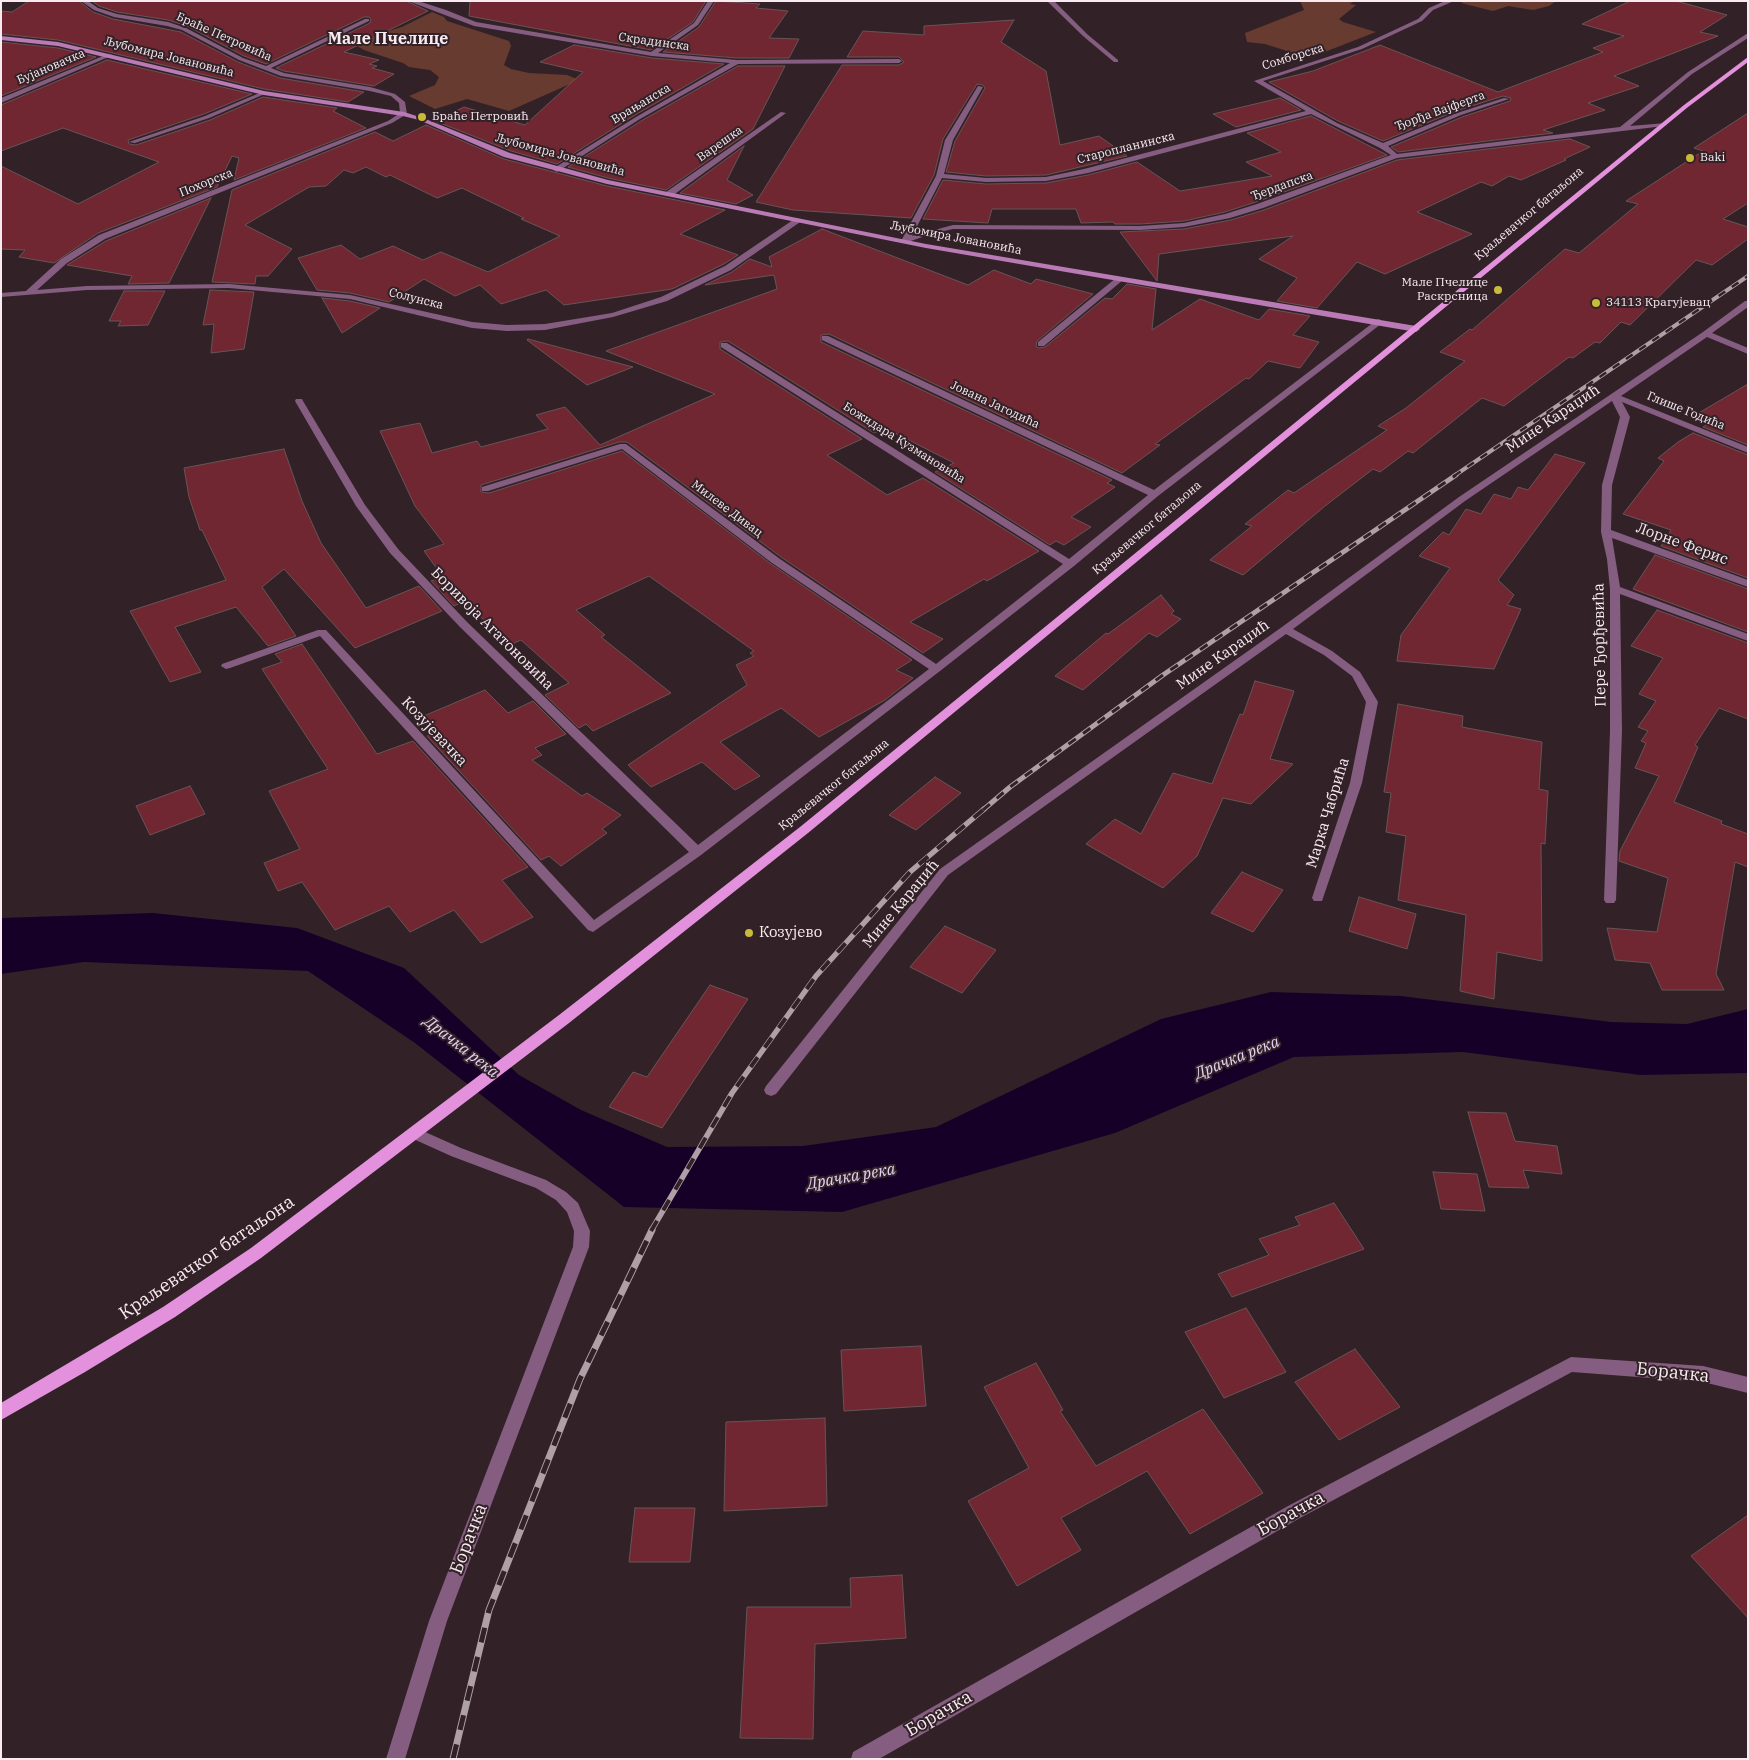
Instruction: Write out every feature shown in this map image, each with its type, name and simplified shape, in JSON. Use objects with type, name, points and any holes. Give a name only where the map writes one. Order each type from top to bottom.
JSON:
[{"type":"main road","name":"Краљевачког батаљона","points":[[1,1412],[169,1312],[256,1253],[564,1019],[804,830],[1664,124],[1748,59]]},
{"type":"street","name":"Браће Петровића","points":[[84,1],[96,9],[116,16],[184,28],[228,53],[265,69],[303,79],[386,93],[402,102],[404,114]]},
{"type":"street","name":"Скрадинска","points":[[410,1],[444,11],[474,24],[652,54],[737,62],[900,61]]},
{"type":"street","points":[[652,54],[696,24],[711,1]]},
{"type":"street","points":[[1050,1],[1085,35],[1116,61]]},
{"type":"street","name":"Сомборска","points":[[1396,156],[1383,146],[1335,124],[1257,80],[1360,48],[1420,20],[1431,9],[1451,1]]},
{"type":"street","points":[[265,69],[367,20]]},
{"type":"street","points":[[1623,128],[1690,73],[1748,35]]},
{"type":"street","name":"Љубомира Јовановића","points":[[1,38],[48,42],[110,55],[264,93],[404,114],[421,119],[491,150],[557,170],[669,194],[904,241],[1119,280],[1416,329]]},
{"type":"street","name":"Бујановачка","points":[[1,101],[110,55]]},
{"type":"street","name":"Врањанска","points":[[557,170],[638,118],[737,62]]},
{"type":"street","points":[[904,241],[940,176],[949,140],[980,87]]},
{"type":"street","points":[[133,142],[207,117],[264,93]]},
{"type":"street","name":"Ђорђа Вајферта","points":[[1383,146],[1459,114],[1506,99]]},
{"type":"street","name":"Старопланинска","points":[[940,176],[986,180],[1046,179],[1085,171],[1314,111]]},
{"type":"street","name":"Похорска","points":[[28,293],[64,261],[102,237],[390,122],[404,114]]},
{"type":"street","name":"Варешка","points":[[669,194],[783,114]]},
{"type":"street","name":"Ђердапска","points":[[904,241],[929,232],[953,227],[1131,228],[1184,225],[1227,216],[1260,206],[1396,156],[1664,124]]},
{"type":"street","name":"Солунска","points":[[1,295],[87,288],[229,286],[350,298],[472,325],[508,328],[545,327],[613,315],[664,299],[728,268],[799,220]]},
{"type":"street","points":[[1041,344],[1119,280]]},
{"type":"street","name":"Мине Караџић","points":[[771,1090],[944,872],[1286,629],[1462,499],[1706,334],[1748,303]]},
{"type":"street","points":[[698,852],[936,669],[1070,564],[1155,494],[1378,322]]},
{"type":"street","points":[[1706,334],[1748,351]]},
{"type":"street","name":"Јована Јагодића","points":[[825,338],[1155,494]]},
{"type":"street","name":"Божидара Кузмановића","points":[[724,345],[1070,564]]},
{"type":"street","name":"Глише Годића","points":[[1614,396],[1748,450]]},
{"type":"street","name":"Пере Ђорђевића","points":[[1610,900],[1616,731],[1615,589],[1612,559],[1606,532],[1607,485],[1625,417],[1614,396]]},
{"type":"street","name":"Боривоја Агатоновића","points":[[299,401],[361,506],[394,551],[470,631],[698,852]]},
{"type":"street","name":"Милеве Дивац","points":[[485,489],[623,446],[776,561],[936,669]]},
{"type":"street","name":"Лорне Ферис","points":[[1606,532],[1748,584]]},
{"type":"street","points":[[1615,589],[1748,638]]},
{"type":"street","name":"Марка Чабрића","points":[[1286,629],[1328,653],[1356,674],[1372,702],[1356,783],[1318,898]]},
{"type":"street","name":"Козујевачка","points":[[226,666],[322,632],[593,927],[698,852]]},
{"type":"street","name":"Борачка","points":[[395,1759],[438,1622],[581,1248],[582,1231],[573,1208],[561,1196],[541,1184],[456,1152],[414,1133]]},
{"type":"street","name":"Борачка","points":[[860,1759],[1294,1512],[1571,1364],[1703,1374],[1748,1385]]},
{"type":"shaded area","points":[[1300,1],[1354,1],[1350,4],[1356,5],[1339,19],[1343,22],[1376,32],[1309,58],[1265,44],[1247,42],[1245,33],[1304,10]]},
{"type":"shaded area","points":[[1465,1],[1556,1],[1549,6],[1533,10],[1508,6],[1493,11],[1461,3]]},
{"type":"shaded area","points":[[432,12],[444,17],[447,21],[509,41],[511,46],[504,65],[511,69],[529,73],[567,75],[579,80],[509,111],[467,99],[435,109],[409,96],[435,85],[439,77],[430,70],[409,67],[403,63],[364,50],[345,39],[378,34],[402,27]]},
{"type":"water","name":"Драчка река","points":[[153,913],[297,928],[404,968],[519,1075],[581,1110],[667,1147],[803,1146],[936,1127],[1161,1019],[1271,992],[1401,996],[1611,1022],[1687,1024],[1748,1009],[1748,1073],[1640,1075],[1463,1052],[1294,1057],[1115,1133],[842,1212],[624,1207],[415,1043],[308,971],[84,962],[1,974],[1,918]]},
{"type":"building","points":[[29,1],[79,1],[93,12],[113,19],[181,32],[238,62],[280,78],[364,92],[348,102],[264,89],[58,40],[1,34],[1,11],[12,12]]},
{"type":"building","points":[[92,1],[406,1],[428,11],[344,52],[379,60],[369,64],[377,66],[372,68],[394,74],[374,86],[284,71],[276,68],[370,23],[371,19],[369,17],[364,17],[266,64],[244,56],[187,26],[168,20],[117,12],[99,6]]},
{"type":"building","points":[[470,1],[706,1],[693,22],[651,50],[469,16]]},
{"type":"building","points":[[716,1],[760,4],[756,8],[788,11],[769,38],[799,39],[789,58],[737,58],[663,52],[699,27]]},
{"type":"building","points":[[1630,1],[1676,1],[1727,15],[1700,32],[1718,36],[1614,76],[1639,86],[1588,103],[1605,110],[1543,130],[1553,133],[1398,152],[1391,147],[1462,117],[1510,101],[1511,98],[1503,96],[1456,111],[1383,141],[1338,121],[1269,82],[1313,71],[1380,45],[1498,92],[1603,52],[1593,48],[1624,36],[1582,24]]},
{"type":"building","points":[[1014,20],[1001,42],[1046,71],[1060,145],[1099,136],[1127,156],[1046,175],[986,176],[946,172],[955,141],[985,88],[983,85],[977,84],[943,139],[934,175],[911,218],[793,210],[756,202],[842,65],[899,65],[904,62],[899,57],[847,57],[863,31],[924,35],[924,26]]},
{"type":"building","points":[[1,42],[58,48],[96,57],[1,96]]},
{"type":"building","points":[[574,45],[652,58],[724,64],[635,115],[557,164],[511,151],[435,121],[464,107],[525,125],[583,72],[540,62]]},
{"type":"building","points":[[107,60],[252,94],[204,114],[128,140],[129,144],[136,145],[210,120],[263,97],[337,108],[333,111],[366,128],[234,180],[239,158],[232,156],[217,187],[98,233],[54,263],[19,257],[25,250],[1,249],[1,166],[78,204],[159,162],[63,128],[1,151],[1,105]]},
{"type":"building","points":[[738,66],[785,66],[753,129],[666,190],[608,178],[568,167],[641,121]]},
{"type":"building","points":[[1280,98],[1301,110],[1236,127],[1213,114]]},
{"type":"building","points":[[1748,113],[1748,203],[1723,219],[1748,227],[1748,239],[1712,265],[1696,260],[1630,325],[1621,322],[1600,343],[1595,342],[1573,358],[1569,357],[1504,406],[1482,398],[1413,453],[1408,451],[1380,472],[1373,469],[1325,506],[1243,575],[1210,560],[1252,526],[1245,524],[1288,490],[1294,493],[1387,430],[1378,426],[1406,408],[1465,361],[1440,352],[1470,329],[1472,330],[1565,249],[1579,253],[1638,204],[1626,201],[1703,151],[1694,148]]},
{"type":"building","points":[[1311,116],[1387,155],[1256,202],[1225,212],[1184,221],[1140,224],[1115,224],[1113,222],[1081,223],[1076,209],[992,209],[988,223],[923,219],[943,180],[986,184],[1046,183],[1088,175],[1137,162],[1180,191],[1272,176],[1246,162],[1281,152],[1247,133]]},
{"type":"building","points":[[426,125],[504,159],[607,186],[725,210],[680,234],[738,255],[724,264],[672,289],[564,305],[546,290],[501,304],[480,285],[455,296],[424,279],[389,302],[350,293],[317,290],[298,258],[341,245],[360,259],[393,246],[423,260],[441,252],[488,272],[560,236],[521,219],[524,218],[462,188],[437,198],[390,175],[386,177],[366,167],[353,173],[344,170],[326,186],[309,187],[245,225],[292,249],[268,276],[256,276],[255,284],[212,282],[232,190],[375,132],[393,141]]},
{"type":"building","points":[[1570,139],[1590,147],[1521,180],[1509,176],[1492,186],[1481,182],[1417,212],[1472,234],[1385,274],[1357,262],[1317,308],[1277,301],[1297,278],[1259,259],[1293,236],[1159,254],[1157,281],[1120,232],[1184,229],[1231,220],[1264,210],[1397,160]]},
{"type":"building","points":[[744,146],[727,180],[753,195],[736,204],[680,193]]},
{"type":"building","points":[[211,198],[169,283],[128,284],[132,276],[67,265],[106,241]]},
{"type":"building","points":[[822,229],[968,285],[994,270],[1031,284],[1036,279],[1093,294],[1037,341],[1036,346],[1038,348],[1045,347],[1105,298],[1112,299],[1127,284],[1156,289],[1152,330],[1200,299],[1259,320],[1269,309],[1310,316],[1293,335],[1319,342],[1300,368],[1268,361],[1249,379],[1246,378],[1155,444],[1160,445],[1122,473],[829,334],[821,335],[821,342],[1112,480],[1107,483],[1115,487],[1071,517],[1091,527],[1064,545],[1056,541],[1050,545],[935,472],[954,463],[885,428],[874,433],[728,341],[720,342],[720,349],[862,439],[827,455],[887,495],[923,478],[1039,551],[987,581],[984,579],[910,622],[943,639],[923,653],[781,557],[627,442],[619,442],[481,485],[481,492],[489,493],[622,451],[771,564],[912,660],[896,670],[913,678],[885,700],[819,737],[781,708],[720,742],[760,776],[735,790],[702,762],[651,787],[628,765],[747,685],[736,665],[754,656],[750,653],[754,651],[649,576],[576,610],[605,635],[601,637],[671,693],[593,731],[586,724],[579,728],[545,695],[569,683],[521,640],[510,645],[466,603],[454,606],[431,581],[443,577],[424,551],[444,544],[415,506],[380,431],[420,423],[432,453],[477,441],[481,447],[548,429],[536,415],[565,407],[600,445],[715,394],[606,351],[777,289],[774,275],[705,285],[732,272],[750,259],[772,267],[769,257]]},
{"type":"building","points":[[210,290],[254,292],[244,349],[211,353],[214,324],[203,325]]},
{"type":"building","points":[[124,291],[165,291],[148,325],[118,326],[121,321],[109,321]]},
{"type":"building","points":[[322,298],[350,301],[380,308],[342,333]]},
{"type":"building","points":[[528,339],[633,367],[587,385]]},
{"type":"building","points":[[1748,384],[1748,445],[1703,427],[1712,421],[1697,414]]},
{"type":"building","points":[[1693,433],[1748,455],[1748,578],[1661,546],[1671,530],[1623,514],[1664,461],[1658,458]]},
{"type":"building","points":[[284,449],[302,501],[321,543],[366,608],[419,586],[442,611],[355,648],[284,569],[262,587],[296,636],[268,646],[236,607],[175,627],[201,672],[170,682],[130,611],[226,580],[202,530],[200,530],[189,497],[184,468]]},
{"type":"building","points":[[1555,454],[1585,463],[1498,580],[1514,595],[1507,605],[1521,609],[1494,669],[1397,661],[1401,635],[1450,568],[1419,556],[1443,532],[1449,535],[1466,509],[1481,514],[1494,494],[1511,499],[1518,487],[1528,490]]},
{"type":"building","points":[[1655,555],[1748,589],[1748,632],[1633,589]]},
{"type":"building","points":[[1161,595],[1174,611],[1171,614],[1181,619],[1157,637],[1149,633],[1083,690],[1055,676],[1106,633],[1108,634]]},
{"type":"building","points":[[1657,610],[1748,643],[1748,719],[1719,708],[1695,745],[1698,747],[1674,802],[1722,821],[1721,824],[1748,834],[1748,867],[1735,862],[1716,974],[1724,990],[1662,990],[1650,963],[1615,960],[1607,928],[1657,932],[1668,878],[1619,861],[1620,851],[1659,776],[1635,768],[1646,743],[1641,741],[1648,731],[1638,727],[1656,701],[1639,694],[1663,658],[1631,646]]},
{"type":"building","points":[[302,644],[377,754],[413,741],[528,867],[502,880],[533,917],[481,943],[454,910],[410,932],[389,906],[335,930],[302,882],[278,891],[264,863],[300,849],[269,791],[328,769],[262,669],[282,662],[275,654]]},
{"type":"building","points":[[1255,681],[1294,691],[1270,759],[1293,764],[1251,804],[1223,798],[1197,856],[1163,888],[1086,844],[1115,819],[1141,834],[1173,773],[1212,784],[1240,714],[1243,715]]},
{"type":"building","points":[[485,690],[508,713],[533,701],[566,734],[535,748],[542,755],[532,760],[582,796],[587,793],[621,815],[602,829],[607,833],[561,866],[549,856],[541,860],[427,736],[433,734],[419,718]]},
{"type":"building","points":[[1398,704],[1463,716],[1462,727],[1542,742],[1539,789],[1548,791],[1545,844],[1541,843],[1542,961],[1497,952],[1494,999],[1460,991],[1466,915],[1398,900],[1406,836],[1386,832],[1391,793],[1384,792]]},
{"type":"building","points":[[935,777],[961,793],[916,830],[889,815]]},
{"type":"building","points":[[190,786],[205,814],[150,835],[136,806]]},
{"type":"building","points":[[1242,872],[1283,890],[1253,932],[1211,913]]},
{"type":"building","points":[[1359,897],[1416,914],[1407,949],[1349,931]]},
{"type":"building","points":[[945,926],[996,950],[962,993],[910,967]]},
{"type":"building","points":[[710,985],[748,999],[662,1128],[609,1107],[633,1072],[647,1077]]},
{"type":"building","points":[[1468,1112],[1506,1113],[1515,1141],[1557,1146],[1562,1174],[1523,1170],[1529,1188],[1489,1187]]},
{"type":"building","points":[[1433,1172],[1477,1174],[1485,1211],[1441,1209]]},
{"type":"building","points":[[1334,1203],[1364,1249],[1232,1297],[1218,1274],[1269,1255],[1259,1239],[1300,1225],[1295,1217]]},
{"type":"building","points":[[1246,1308],[1286,1372],[1224,1398],[1185,1332]]},
{"type":"building","points":[[921,1346],[926,1406],[844,1411],[841,1350]]},
{"type":"building","points":[[1355,1349],[1400,1407],[1339,1440],[1295,1382]]},
{"type":"building","points":[[1036,1363],[1063,1410],[1060,1411],[1096,1466],[1203,1409],[1263,1493],[1190,1534],[1147,1471],[1061,1518],[1081,1550],[1017,1586],[968,1501],[1029,1468],[984,1387]]},
{"type":"building","points":[[825,1418],[827,1506],[724,1511],[726,1422]]},
{"type":"building","points":[[635,1508],[695,1508],[690,1562],[629,1562]]},
{"type":"building","points":[[1748,1515],[1748,1618],[1691,1556]]},
{"type":"building","points":[[902,1575],[906,1638],[815,1644],[813,1739],[740,1738],[747,1607],[851,1607],[850,1578]]},
{"type":"railway","points":[[1454,476],[1748,276]]},
{"type":"railway","points":[[983,810],[1010,787],[1163,675],[1456,475]]},
{"type":"railway","points":[[651,1231],[732,1093],[816,976],[910,872],[984,809]]},
{"type":"railway","points":[[453,1759],[489,1610],[580,1379],[652,1230]]},
{"type":"place","name":"Браће Петровић","points":[[422,117]]},
{"type":"place","name":"Baki","points":[[1690,158]]},
{"type":"place","name":"Мале Пчелице Раскрсница","points":[[1498,290]]},
{"type":"place","name":"34113 Крагујевац","points":[[1596,303]]},
{"type":"place","name":"Козујево","points":[[749,933]]},
{"type":"district","name":"Мале Пчелице","points":[[388,39]]}]
